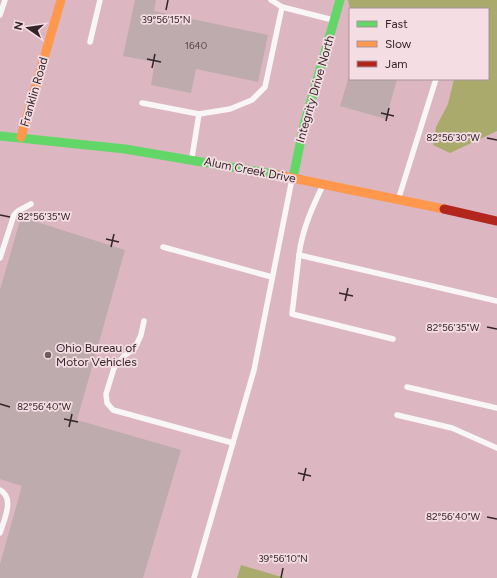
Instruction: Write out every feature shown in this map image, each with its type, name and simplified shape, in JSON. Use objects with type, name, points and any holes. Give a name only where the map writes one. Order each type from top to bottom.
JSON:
[{"type":"main road","name":"Franklin Road","points":[[21,137],[61,0]]},
{"type":"main road","name":"Integrity Drive North","points":[[293,178],[304,125],[340,0]]},
{"type":"main road","name":"Alum Creek Drive","points":[[0,136],[107,146],[192,159],[324,184],[497,220]]},
{"type":"lane","points":[[0,15],[5,0]]},
{"type":"lane","points":[[90,42],[100,0]]},
{"type":"lane","points":[[271,0],[282,7],[334,20]]},
{"type":"lane","points":[[142,103],[199,114],[230,109],[252,100],[265,87],[282,7]]},
{"type":"lane","points":[[398,199],[436,80]]},
{"type":"lane","points":[[192,159],[199,114]]},
{"type":"lane","points":[[194,578],[254,370],[293,178]]},
{"type":"lane","points":[[324,184],[310,212],[302,239],[292,314],[393,339]]},
{"type":"lane","points":[[0,258],[14,216],[18,211],[31,204]]},
{"type":"lane","points":[[163,247],[272,277]]},
{"type":"lane","points":[[299,255],[497,301]]},
{"type":"lane","points":[[144,321],[141,335],[135,348],[124,356],[114,368],[106,394],[107,403],[113,410],[233,443]]},
{"type":"lane","points":[[407,387],[497,408]]},
{"type":"lane","points":[[397,415],[452,428],[497,448]]},
{"type":"lane","points":[[0,490],[7,499],[8,508],[0,533]]},
{"type":"shaded area","points":[[0,0],[348,0],[350,8],[349,80],[454,80],[448,104],[436,127],[450,153],[497,131],[497,578],[285,578],[241,565],[237,578],[0,578]]},
{"type":"green space","points":[[348,0],[497,0],[497,131],[450,153],[433,145],[436,127],[448,104],[454,80],[489,80],[489,8],[350,8]]},
{"type":"green space","points":[[241,565],[285,578],[237,578]]},
{"type":"building","points":[[135,0],[156,0],[154,11],[268,35],[258,82],[196,69],[191,93],[151,85],[155,62],[123,56]]},
{"type":"building","points":[[349,76],[349,80],[397,80],[386,119],[340,106]]},
{"type":"building","name":"Ohio Bureau of Motor Vehicles","points":[[21,217],[125,250],[77,420],[181,450],[143,578],[0,578],[0,564],[22,486],[0,479],[0,290]]},
{"type":"traffic: fast","points":[[293,178],[304,125],[340,0]]},
{"type":"traffic: fast","points":[[0,136],[125,149],[278,175]]},
{"type":"traffic: slow","points":[[21,137],[61,0]]},
{"type":"traffic: slow","points":[[278,175],[444,209]]},
{"type":"traffic: jam","points":[[444,209],[497,221]]},
{"type":"place","name":"Ohio Bureau of Motor Vehicles","points":[[48,355]]}]
